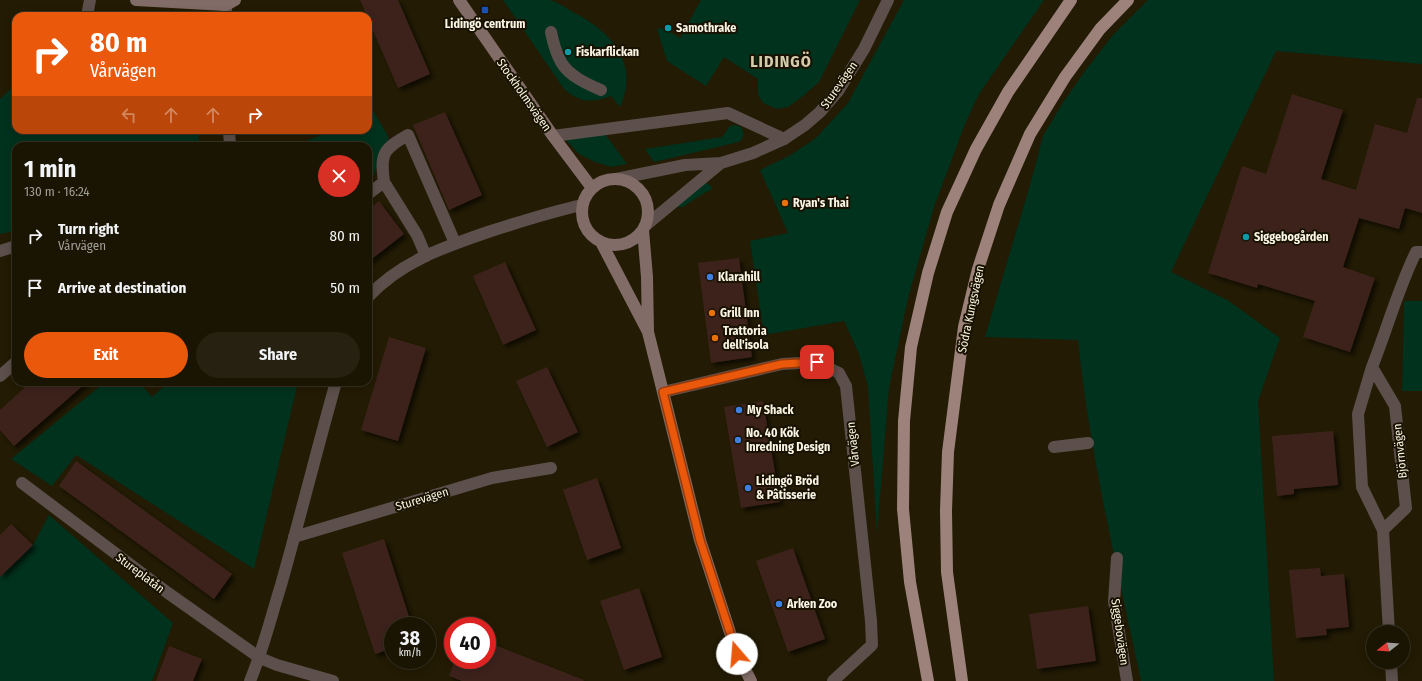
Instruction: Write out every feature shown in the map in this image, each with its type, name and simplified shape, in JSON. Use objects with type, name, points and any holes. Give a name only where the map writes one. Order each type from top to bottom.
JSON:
[{"type":"main road","points":[[928,681],[910,582],[903,509],[904,421],[911,347],[928,273],[947,212],[976,149],[1008,92],[1071,0]]},
{"type":"main road","name":"Södra Kungsvägen","points":[[962,681],[947,572],[946,496],[948,452],[964,327],[978,270],[999,205],[1030,134],[1064,77],[1100,29],[1128,0]]},
{"type":"street","points":[[87,12],[90,0]]},
{"type":"street","points":[[136,0],[179,1],[229,7]]},
{"type":"street","name":"Stockholmsvägen","points":[[459,0],[553,136],[592,188]]},
{"type":"street","name":"Sturevägen","points":[[616,179],[686,166],[721,163],[784,139],[805,125],[820,112],[838,92],[864,49],[888,0]]},
{"type":"street","points":[[551,32],[561,62],[568,71],[580,80],[601,90]]},
{"type":"street","points":[[553,136],[728,113],[784,139]]},
{"type":"street","points":[[426,256],[417,236],[384,182],[382,166],[385,152],[396,142],[408,135],[455,243]]},
{"type":"street","name":"Sturevägen","points":[[644,228],[721,163]]},
{"type":"street","points":[[644,228],[638,236],[622,245],[610,245],[601,242],[590,234],[582,221],[582,206],[586,196],[592,188],[600,182],[616,179],[624,180],[634,185],[642,194],[647,203],[648,213],[644,228],[648,332],[700,540],[737,654],[751,681]]},
{"type":"street","points":[[372,191],[384,182]]},
{"type":"street","points":[[372,292],[393,274],[410,263],[455,243],[516,222],[582,206]]},
{"type":"street","points":[[601,242],[648,332]]},
{"type":"street","points":[[0,251],[12,247]]},
{"type":"street","points":[[1389,625],[1383,530],[1362,487],[1358,414],[1372,367],[1398,293],[1416,252],[1422,252]]},
{"type":"street","name":"Vårvägen","points":[[663,392],[782,364],[817,362],[839,373],[846,386],[871,621],[872,645],[833,681]]},
{"type":"street","points":[[0,376],[12,366]]},
{"type":"street","name":"Björnvägen","points":[[1372,367],[1395,406],[1406,508],[1383,530]]},
{"type":"street","points":[[250,681],[260,658],[335,386]]},
{"type":"street","points":[[1054,447],[1088,443]]},
{"type":"street","name":"Sturevägen","points":[[294,537],[492,478],[551,468]]},
{"type":"street","name":"Stureplatån","points":[[22,483],[168,593],[260,658],[277,665],[333,681]]},
{"type":"street","name":"Siggebovägen","points":[[1116,558],[1114,600],[1127,681]]},
{"type":"street","points":[[1391,669],[1392,681]]},
{"type":"green space","points":[[503,0],[552,1],[587,20],[610,39],[624,62],[626,76],[625,91],[620,107],[611,96],[592,101],[575,97],[564,89]]},
{"type":"green space","points":[[701,0],[860,0],[819,82],[788,107],[777,109],[763,103],[758,94],[758,79],[724,57],[706,86],[667,61],[657,29],[663,28],[680,38]]},
{"type":"green space","points":[[904,0],[1044,0],[979,94],[965,124],[934,207],[908,298],[889,388],[877,534],[868,387],[859,354],[844,321],[764,335],[750,241],[788,233],[760,170],[789,156],[816,138],[848,103]]},
{"type":"green space","points":[[1148,0],[1422,0],[1422,64],[1276,51],[1171,272],[1229,301],[1280,338],[1258,401],[1274,681],[1141,681],[1097,469],[1083,383],[1078,340],[985,337],[1043,136],[1062,104],[1085,71],[1113,35]]},
{"type":"green space","points":[[12,88],[12,134],[199,134],[199,142],[12,142],[12,232],[0,234],[0,99]]},
{"type":"green space","points":[[372,109],[389,138],[372,179],[372,142],[303,142],[324,134],[372,134]]},
{"type":"green space","points":[[733,125],[740,126],[743,130],[744,134],[739,142],[654,162],[645,149],[722,137],[729,127]]},
{"type":"green space","points":[[605,134],[627,164],[611,167],[595,162],[579,154],[566,140]]},
{"type":"green space","points":[[707,183],[712,187],[712,189],[683,207],[673,207],[703,184]]},
{"type":"green space","points":[[1404,301],[1422,301],[1422,391],[1402,391]]},
{"type":"green space","points":[[100,386],[142,386],[152,397],[164,386],[297,386],[254,569],[76,455],[52,486],[11,459]]},
{"type":"green space","points":[[49,515],[173,623],[152,681],[0,681],[0,577],[33,545]]},
{"type":"building","points":[[360,0],[398,0],[430,74],[398,88],[372,28],[372,12],[365,12]]},
{"type":"building","name":"Siggebogården","points":[[1292,94],[1343,110],[1321,179],[1356,190],[1375,124],[1407,133],[1417,98],[1422,98],[1422,213],[1405,208],[1399,229],[1359,218],[1343,267],[1375,278],[1350,352],[1303,337],[1315,301],[1258,284],[1257,288],[1208,273],[1242,166],[1266,174]]},
{"type":"building","points":[[445,112],[482,195],[449,210],[413,125]]},
{"type":"building","points":[[379,201],[404,234],[372,259],[372,207]]},
{"type":"building","points":[[739,258],[752,357],[711,363],[698,263]]},
{"type":"building","points":[[505,262],[536,330],[503,345],[473,276]]},
{"type":"building","points":[[389,337],[426,348],[398,441],[361,430]]},
{"type":"building","points":[[547,367],[578,432],[547,447],[516,381]]},
{"type":"building","points":[[27,386],[82,386],[14,446],[0,430],[0,410]]},
{"type":"building","points":[[763,401],[780,502],[741,508],[724,407]]},
{"type":"building","points":[[1333,431],[1338,485],[1294,489],[1294,494],[1277,496],[1272,436]]},
{"type":"building","points":[[76,461],[232,574],[214,599],[59,486]]},
{"type":"building","points":[[597,478],[621,548],[587,560],[563,490]]},
{"type":"building","points":[[11,524],[33,545],[0,577],[0,535]]},
{"type":"building","points":[[384,539],[409,617],[384,617],[384,651],[375,654],[342,553]]},
{"type":"building","points":[[793,548],[825,639],[788,652],[756,561]]},
{"type":"building","points":[[1320,568],[1321,576],[1344,574],[1349,627],[1326,629],[1327,635],[1296,638],[1289,570]]},
{"type":"building","points":[[639,588],[662,657],[624,670],[600,601]]},
{"type":"building","points":[[1088,606],[1096,661],[1037,669],[1029,614]]},
{"type":"building","points":[[169,646],[202,659],[193,681],[156,681]]},
{"type":"building","points":[[496,646],[584,680],[462,681],[449,676],[452,669],[496,669]]},
{"type":"place","name":"Lidingö centrum","points":[[485,10]]},
{"type":"place","name":"Samothrake","points":[[668,28]]},
{"type":"place","name":"Fiskarflickan","points":[[568,52]]},
{"type":"place","name":"Ryan's Thai","points":[[785,203]]},
{"type":"place","name":"Siggebogården","points":[[1246,237]]},
{"type":"place","name":"Klarahill","points":[[710,277]]},
{"type":"place","name":"Grill Inn","points":[[712,313]]},
{"type":"place","name":"Trattoria dell'isola","points":[[715,338]]},
{"type":"place","name":"My Shack","points":[[739,410]]},
{"type":"place","name":"No. 40 Kök Inredning Design","points":[[738,440]]},
{"type":"place","name":"Lidingö Bröd & Pâtisserie","points":[[748,488]]},
{"type":"place","name":"Arken Zoo","points":[[779,604]]},
{"type":"district","name":"LIDINGÖ","points":[[781,61]]},
{"type":"route","points":[[737,654],[700,540],[663,392],[782,364],[817,362]]}]
